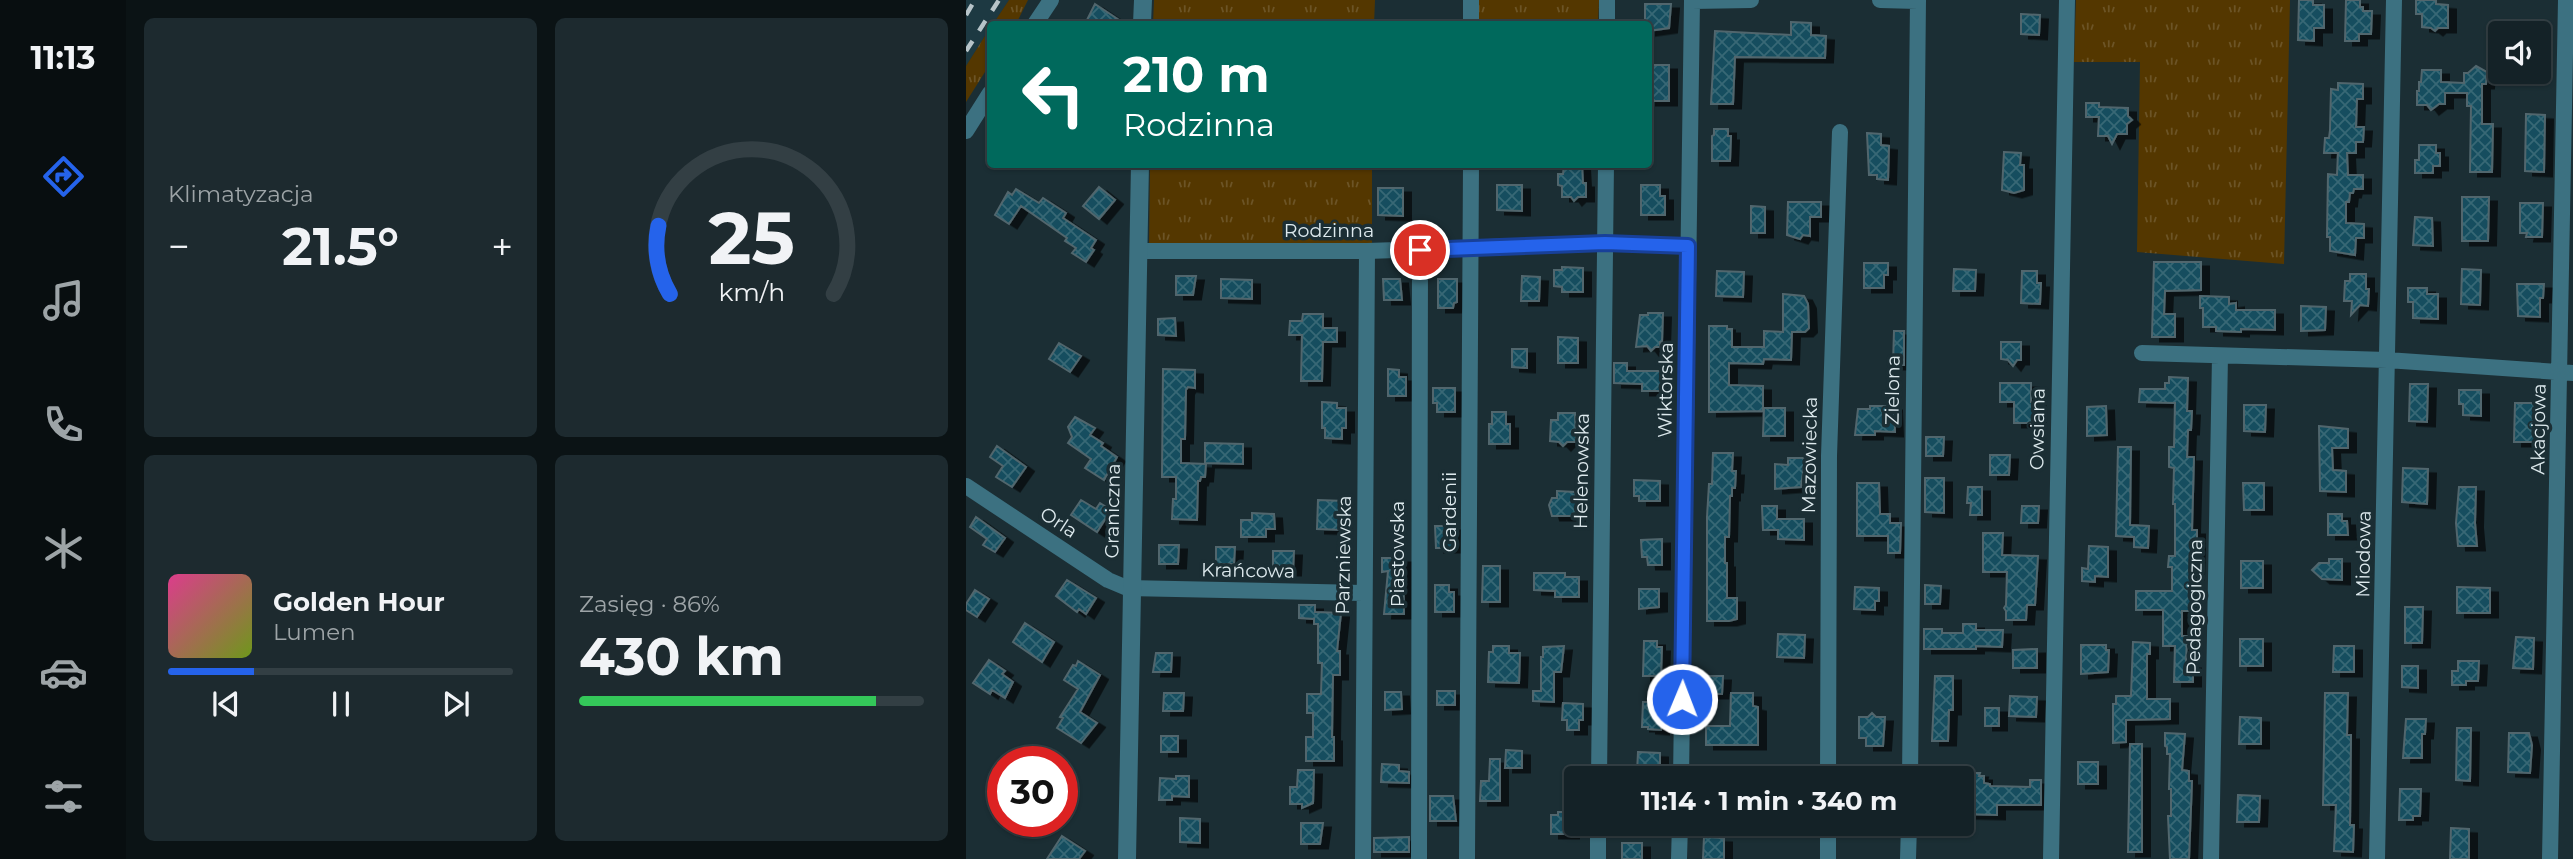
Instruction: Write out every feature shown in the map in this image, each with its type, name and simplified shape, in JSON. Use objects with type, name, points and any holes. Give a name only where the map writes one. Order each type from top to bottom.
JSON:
[{"type":"street","points":[[1037,21],[1051,0]]},
{"type":"street","points":[[1142,21],[1143,0]]},
{"type":"street","points":[[1471,0],[1471,21]]},
{"type":"street","points":[[1607,0],[1607,21]]},
{"type":"street","points":[[1692,1],[1751,0]]},
{"type":"street","name":"Zielona","points":[[1880,0],[1918,1],[1910,766]]},
{"type":"street","name":"Owsiana","points":[[2051,859],[2067,0]]},
{"type":"street","name":"Miodowa","points":[[2377,859],[2394,0]]},
{"type":"street","name":"Akacjowa","points":[[2550,859],[2567,373],[2566,0]]},
{"type":"street","name":"Wiktorska","points":[[1681,766],[1692,1]]},
{"type":"street","points":[[966,131],[987,98]]},
{"type":"street","name":"Mazowiecka","points":[[1828,766],[1829,456],[1840,132]]},
{"type":"street","name":"Graniczna","points":[[1127,859],[1140,168]]},
{"type":"street","name":"Gardenii","points":[[1467,859],[1471,168]]},
{"type":"street","name":"Helenowska","points":[[1599,766],[1606,168]]},
{"type":"street","name":"Rodzinna","points":[[1138,251],[1367,251],[1605,243],[1688,246]]},
{"type":"street","name":"Piastowska","points":[[1419,859],[1420,250]]},
{"type":"street","name":"Parzniewska","points":[[1363,859],[1367,251]]},
{"type":"street","points":[[2141,353],[2387,360],[2567,373]]},
{"type":"street","name":"Pedagogiczna","points":[[2211,859],[2220,356]]},
{"type":"street","name":"Orla","points":[[966,486],[1108,580],[1131,589]]},
{"type":"street","name":"Krańcowa","points":[[1131,589],[1363,593]]},
{"type":"street","points":[[1598,836],[1598,859]]},
{"type":"street","points":[[1679,859],[1680,836]]},
{"type":"street","points":[[1828,836],[1828,859]]},
{"type":"street","points":[[1908,859],[1909,836]]},
{"type":"shaded area","points":[[966,0],[1009,0],[995,21],[987,21],[987,33],[966,66]]},
{"type":"green space","points":[[1009,0],[1028,0],[1018,21],[995,21]]},
{"type":"green space","points":[[1154,0],[1375,0],[1374,21],[1153,21]]},
{"type":"green space","points":[[1477,0],[1599,0],[1598,21],[1477,21]]},
{"type":"green space","points":[[2076,0],[2290,0],[2284,264],[2137,252],[2140,62],[2074,62]]},
{"type":"green space","points":[[987,33],[987,69],[966,102],[966,66]]},
{"type":"green space","points":[[1150,168],[1372,168],[1372,245],[1149,247]]},
{"type":"building","points":[[2299,0],[2313,0],[2313,5],[2324,5],[2324,28],[2314,28],[2314,41],[2298,40]]},
{"type":"building","points":[[2346,0],[2360,0],[2363,11],[2372,11],[2371,34],[2359,34],[2359,41],[2345,41]]},
{"type":"building","points":[[2416,0],[2436,0],[2436,4],[2448,5],[2448,28],[2438,28],[2435,31],[2422,27],[2422,14],[2416,14]]},
{"type":"building","points":[[1095,4],[1120,21],[1086,21]]},
{"type":"building","points":[[1645,4],[1671,4],[1669,28],[1652,30],[1652,21],[1645,21]]},
{"type":"building","points":[[2021,14],[2040,15],[2039,35],[2021,34]]},
{"type":"building","points":[[1791,22],[1811,23],[1811,35],[1826,36],[1825,58],[1735,57],[1733,104],[1711,104],[1715,31],[1791,35]]},
{"type":"building","points":[[1652,65],[1669,65],[1669,101],[1652,101]]},
{"type":"building","points":[[2476,66],[2487,72],[2486,84],[2482,84],[2482,124],[2493,124],[2492,172],[2470,172],[2471,106],[2467,106],[2467,93],[2445,93],[2445,104],[2439,104],[2431,110],[2427,105],[2417,105],[2422,70],[2441,70],[2441,82],[2464,83],[2464,73]]},
{"type":"building","points":[[2338,83],[2363,84],[2363,99],[2357,99],[2356,127],[2364,127],[2363,142],[2356,142],[2356,153],[2347,153],[2348,175],[2363,175],[2363,189],[2354,189],[2353,193],[2350,193],[2349,202],[2346,202],[2346,223],[2364,224],[2364,238],[2356,238],[2355,255],[2330,251],[2330,237],[2327,237],[2328,174],[2337,175],[2338,153],[2324,153],[2325,138],[2329,138],[2330,130],[2331,89],[2338,90]]},
{"type":"building","points":[[2086,103],[2099,103],[2099,107],[2128,108],[2128,116],[2132,120],[2127,124],[2127,134],[2117,134],[2112,144],[2108,136],[2098,136],[2099,117],[2086,117]]},
{"type":"building","points":[[2526,114],[2545,115],[2544,172],[2525,171]]},
{"type":"building","points":[[1714,129],[1728,129],[1728,136],[1731,136],[1730,161],[1712,161]]},
{"type":"building","points":[[1867,133],[1881,134],[1881,145],[1889,146],[1888,180],[1869,175]]},
{"type":"building","points":[[2419,145],[2436,145],[2436,153],[2440,153],[2440,166],[2433,166],[2433,173],[2415,173],[2415,160],[2419,160]]},
{"type":"building","points":[[2004,152],[2021,153],[2024,190],[2014,193],[2002,190]]},
{"type":"building","points":[[1564,168],[1582,168],[1586,197],[1578,197],[1574,201],[1571,197],[1562,197],[1558,174],[1563,174]]},
{"type":"building","points":[[1497,185],[1522,185],[1522,211],[1497,210]]},
{"type":"building","points":[[1641,185],[1660,185],[1660,196],[1665,196],[1665,215],[1641,215]]},
{"type":"building","points":[[1099,187],[1115,200],[1099,219],[1083,206]]},
{"type":"building","points":[[1378,188],[1403,188],[1403,216],[1378,215]]},
{"type":"building","points":[[1016,189],[1039,203],[1043,198],[1066,213],[1063,218],[1096,240],[1091,248],[1094,250],[1086,262],[1072,253],[1076,248],[1065,241],[1067,238],[1021,206],[1009,224],[995,215],[1008,192],[1012,195]]},
{"type":"building","points":[[2462,197],[2489,197],[2488,241],[2462,241]]},
{"type":"building","points":[[1788,202],[1821,202],[1821,217],[1810,217],[1810,236],[1803,235],[1800,239],[1787,235]]},
{"type":"building","points":[[2520,203],[2543,203],[2542,237],[2526,237],[2527,233],[2520,233]]},
{"type":"building","points":[[1751,206],[1765,207],[1765,233],[1751,233]]},
{"type":"building","points":[[2415,217],[2432,218],[2433,246],[2413,245]]},
{"type":"building","points":[[2154,262],[2201,262],[2201,290],[2165,291],[2164,314],[2175,314],[2175,337],[2152,337]]},
{"type":"building","points":[[1864,263],[1888,263],[1884,288],[1864,288]]},
{"type":"building","points":[[1562,267],[1583,268],[1583,292],[1562,292],[1562,287],[1554,286],[1554,270],[1562,270]]},
{"type":"building","points":[[1954,269],[1976,270],[1975,291],[1953,291]]},
{"type":"building","points":[[2462,269],[2481,270],[2480,305],[2461,304]]},
{"type":"building","points":[[1717,271],[1744,272],[1743,297],[1716,296]]},
{"type":"building","points":[[2022,271],[2037,271],[2037,283],[2041,283],[2040,304],[2021,303]]},
{"type":"building","points":[[2350,274],[2366,274],[2366,289],[2369,289],[2368,306],[2360,305],[2351,315],[2352,301],[2344,301],[2345,281],[2350,281]]},
{"type":"building","points":[[1176,276],[1196,276],[1193,295],[1176,295]]},
{"type":"building","points":[[1522,276],[1540,277],[1539,301],[1521,301]]},
{"type":"building","points":[[1221,279],[1252,280],[1252,299],[1221,298]]},
{"type":"building","points":[[1383,279],[1400,279],[1402,300],[1384,300]]},
{"type":"building","points":[[1438,279],[1457,279],[1457,302],[1453,308],[1438,308]]},
{"type":"building","points":[[2517,284],[2544,284],[2543,298],[2540,298],[2540,317],[2518,316]]},
{"type":"building","points":[[2408,288],[2427,288],[2427,294],[2438,294],[2438,319],[2413,318],[2413,302],[2408,302]]},
{"type":"building","points":[[1783,294],[1804,296],[1808,304],[1809,328],[1805,332],[1792,332],[1791,360],[1764,359],[1763,364],[1729,363],[1729,385],[1763,386],[1763,411],[1709,412],[1709,326],[1727,326],[1727,329],[1732,329],[1732,347],[1764,347],[1764,331],[1783,332]]},
{"type":"building","points":[[2200,296],[2229,297],[2229,304],[2236,303],[2236,310],[2275,310],[2275,330],[2216,331],[2216,327],[2203,327]]},
{"type":"building","points":[[2301,306],[2326,307],[2325,330],[2301,331]]},
{"type":"building","points":[[1663,313],[1662,342],[1660,347],[1651,351],[1647,346],[1636,347],[1640,315]]},
{"type":"building","points":[[1303,314],[1323,314],[1323,328],[1337,328],[1337,342],[1323,342],[1322,381],[1301,381],[1302,335],[1289,335],[1290,321],[1302,321]]},
{"type":"building","points":[[1175,318],[1176,336],[1158,335],[1158,319]]},
{"type":"building","points":[[1894,331],[1904,331],[1904,365],[1893,365]]},
{"type":"building","points":[[1558,337],[1578,338],[1578,363],[1558,363]]},
{"type":"building","points":[[2001,342],[2021,342],[2021,360],[2017,360],[2013,366],[2008,360],[2001,359]]},
{"type":"building","points":[[1059,343],[1081,356],[1070,372],[1049,359]]},
{"type":"building","points":[[1512,349],[1527,349],[1527,368],[1512,367]]},
{"type":"building","points":[[1614,363],[1627,363],[1627,371],[1662,371],[1661,391],[1642,391],[1642,384],[1614,383]]},
{"type":"building","points":[[1163,369],[1195,370],[1195,388],[1188,387],[1186,390],[1185,439],[1181,439],[1181,463],[1206,464],[1205,477],[1198,481],[1197,520],[1172,519],[1176,477],[1162,477]]},
{"type":"building","points":[[1388,369],[1399,370],[1399,377],[1406,377],[1406,396],[1388,396]]},
{"type":"building","points":[[2169,377],[2188,378],[2187,411],[2192,411],[2187,457],[2194,457],[2192,530],[2197,530],[2196,575],[2192,575],[2191,611],[2182,611],[2182,636],[2187,636],[2186,664],[2193,664],[2193,682],[2174,682],[2175,646],[2163,646],[2163,610],[2136,610],[2136,591],[2172,591],[2172,567],[2168,567],[2169,556],[2175,556],[2175,504],[2174,468],[2169,467],[2169,447],[2174,447],[2175,403],[2139,402],[2140,389],[2165,389]]},
{"type":"building","points":[[2000,383],[2031,383],[2031,402],[2038,402],[2038,423],[2014,423],[2014,402],[2000,402]]},
{"type":"building","points":[[2410,384],[2428,384],[2427,422],[2409,421]]},
{"type":"building","points":[[1433,388],[1455,388],[1455,412],[1437,412],[1437,403],[1433,403]]},
{"type":"building","points":[[2459,390],[2481,390],[2481,416],[2463,415],[2463,404],[2459,404]]},
{"type":"building","points":[[1322,402],[1337,403],[1337,408],[1346,408],[1346,428],[1342,428],[1342,439],[1325,438],[1325,428],[1322,428]]},
{"type":"building","points":[[2515,403],[2535,403],[2538,430],[2534,442],[2514,442]]},
{"type":"building","points":[[2244,405],[2266,405],[2265,432],[2244,431]]},
{"type":"building","points":[[1870,406],[1894,406],[1895,432],[1875,431],[1875,435],[1855,435],[1858,409],[1870,409]]},
{"type":"building","points":[[2106,406],[2107,435],[2087,436],[2087,407]]},
{"type":"building","points":[[1764,408],[1785,408],[1785,436],[1763,436]]},
{"type":"building","points":[[1492,412],[1506,412],[1506,424],[1510,424],[1510,444],[1489,444]]},
{"type":"building","points":[[1558,413],[1575,413],[1576,442],[1567,442],[1563,446],[1559,442],[1550,441],[1551,420],[1558,420]]},
{"type":"building","points":[[1075,417],[1095,428],[1090,435],[1117,457],[1104,480],[1085,468],[1091,459],[1068,443],[1072,437],[1068,427]]},
{"type":"building","points":[[2319,426],[2348,429],[2348,448],[2332,448],[2333,470],[2346,471],[2346,492],[2320,491]]},
{"type":"building","points":[[1926,437],[1944,437],[1943,456],[1926,456]]},
{"type":"building","points":[[1205,443],[1243,444],[1243,464],[1205,463]]},
{"type":"building","points":[[997,446],[1026,467],[1012,487],[996,477],[1003,466],[990,457]]},
{"type":"building","points":[[2118,447],[2131,447],[2130,525],[2149,526],[2148,548],[2134,547],[2134,537],[2116,536]]},
{"type":"building","points":[[1713,453],[1733,453],[1732,471],[1736,471],[1735,488],[1732,488],[1730,496],[1729,537],[1725,537],[1727,598],[1737,598],[1737,619],[1729,621],[1707,621],[1707,517]]},
{"type":"building","points":[[1990,455],[2010,455],[2009,475],[1990,475]]},
{"type":"building","points":[[1788,458],[1805,458],[1801,487],[1775,489],[1775,464],[1788,465]]},
{"type":"building","points":[[2403,468],[2428,469],[2427,504],[2402,502]]},
{"type":"building","points":[[1925,478],[1944,478],[1944,513],[1925,512]]},
{"type":"building","points":[[1634,480],[1660,481],[1660,501],[1639,501],[1639,496],[1634,496]]},
{"type":"building","points":[[1857,483],[1879,483],[1880,514],[1890,514],[1890,523],[1901,523],[1900,553],[1888,553],[1888,536],[1857,536]]},
{"type":"building","points":[[2243,483],[2264,483],[2264,510],[2244,510]]},
{"type":"building","points":[[1968,487],[1982,487],[1982,515],[1970,515],[1971,503],[1967,503]]},
{"type":"building","points":[[2459,487],[2476,487],[2477,546],[2458,546],[2456,523]]},
{"type":"building","points":[[1557,491],[1575,492],[1577,516],[1552,516],[1549,505],[1552,498],[1557,498]]},
{"type":"building","points":[[1081,500],[1096,509],[1100,503],[1111,510],[1097,532],[1071,515]]},
{"type":"building","points":[[1318,500],[1344,501],[1343,530],[1317,529]]},
{"type":"building","points":[[1762,506],[1777,506],[1777,519],[1804,519],[1804,540],[1778,539],[1778,530],[1763,530]]},
{"type":"building","points":[[2022,506],[2039,506],[2038,523],[2021,523]]},
{"type":"building","points":[[1252,513],[1274,514],[1275,529],[1266,529],[1266,537],[1241,537],[1241,520],[1252,520]]},
{"type":"building","points":[[2328,514],[2342,514],[2342,521],[2347,521],[2348,535],[2328,535]]},
{"type":"building","points":[[976,517],[1005,538],[995,552],[983,545],[987,539],[970,527]]},
{"type":"building","points":[[1435,526],[1455,526],[1456,548],[1436,548]]},
{"type":"building","points":[[1983,533],[2003,533],[2002,555],[2038,556],[2035,605],[2027,605],[2026,620],[2006,620],[2004,608],[2007,572],[1983,572]]},
{"type":"building","points":[[1662,539],[1662,565],[1648,565],[1647,557],[1642,557],[1641,540]]},
{"type":"building","points":[[1159,545],[1179,545],[1178,564],[1159,564]]},
{"type":"building","points":[[2089,546],[2108,547],[2108,577],[2095,576],[2095,582],[2082,581],[2082,568],[2088,569]]},
{"type":"building","points":[[1216,547],[1235,547],[1234,564],[1216,564]]},
{"type":"building","points":[[1273,551],[1294,551],[1293,571],[1273,571]]},
{"type":"building","points":[[1382,558],[1403,558],[1404,614],[1384,614],[1388,571],[1382,572]]},
{"type":"building","points":[[2329,559],[2342,559],[2342,580],[2322,579],[2312,570],[2319,563],[2329,563]]},
{"type":"building","points":[[2241,561],[2263,561],[2263,588],[2241,588]]},
{"type":"building","points":[[1483,566],[1500,566],[1500,602],[1482,602]]},
{"type":"building","points":[[1534,573],[1565,573],[1565,577],[1579,577],[1579,597],[1555,597],[1555,591],[1534,590]]},
{"type":"building","points":[[1067,580],[1096,598],[1086,614],[1079,609],[1077,612],[1056,596]]},
{"type":"building","points":[[1435,585],[1449,585],[1449,592],[1454,592],[1454,612],[1435,612]]},
{"type":"building","points":[[1925,585],[1941,586],[1940,604],[1925,604]]},
{"type":"building","points":[[1855,587],[1879,588],[1879,601],[1875,601],[1875,610],[1854,609]]},
{"type":"building","points":[[2457,587],[2490,588],[2490,613],[2457,613]]},
{"type":"building","points":[[1639,589],[1659,589],[1659,607],[1639,609]]},
{"type":"building","points":[[975,590],[989,599],[977,617],[966,610],[966,604]]},
{"type":"building","points":[[1299,605],[1315,605],[1315,612],[1341,613],[1337,651],[1340,651],[1340,675],[1333,675],[1334,761],[1306,761],[1306,737],[1313,737],[1313,713],[1307,713],[1307,694],[1321,694],[1322,663],[1318,663],[1318,624],[1314,624],[1314,619],[1299,618]]},
{"type":"building","points":[[2405,607],[2423,607],[2422,643],[2405,643]]},
{"type":"building","points":[[1025,623],[1054,642],[1042,662],[1013,642]]},
{"type":"building","points":[[1963,624],[1976,624],[1976,630],[2003,630],[2002,647],[1924,649],[1924,629],[1942,629],[1942,633],[1963,633]]},
{"type":"building","points":[[1778,634],[1805,635],[1804,658],[1777,657]]},
{"type":"building","points":[[2516,637],[2534,638],[2533,669],[2513,668]]},
{"type":"building","points":[[2240,639],[2263,639],[2263,666],[2240,666]]},
{"type":"building","points":[[1644,641],[1657,641],[1657,647],[1662,647],[1661,676],[1643,676]]},
{"type":"building","points":[[2133,642],[2150,643],[2150,654],[2147,654],[2147,699],[2170,699],[2170,719],[2126,720],[2126,742],[2113,743],[2113,704],[2116,704],[2116,696],[2131,696]]},
{"type":"building","points":[[2081,645],[2106,645],[2106,650],[2109,650],[2108,672],[2081,674]]},
{"type":"building","points":[[1493,646],[1509,646],[1509,653],[1520,653],[1519,683],[1488,682],[1489,652],[1493,652]]},
{"type":"building","points":[[1564,646],[1561,672],[1554,672],[1554,702],[1533,701],[1533,691],[1541,691],[1543,647]]},
{"type":"building","points":[[2334,646],[2354,646],[2354,672],[2333,672]]},
{"type":"building","points":[[2037,649],[2037,668],[2013,668],[2013,650]]},
{"type":"building","points":[[1156,653],[1172,653],[1171,672],[1153,672]]},
{"type":"building","points":[[989,660],[1005,671],[1002,674],[1013,682],[1005,698],[992,690],[990,694],[973,683]]},
{"type":"building","points":[[1078,661],[1100,675],[1080,712],[1097,723],[1081,743],[1057,728],[1063,718],[1060,717],[1078,689],[1064,680]]},
{"type":"building","points":[[2458,661],[2479,661],[2478,681],[2466,681],[2466,685],[2452,685],[2452,671],[2458,671]]},
{"type":"building","points":[[2402,666],[2418,666],[2418,688],[2402,687]]},
{"type":"building","points":[[1698,676],[1723,676],[1722,694],[1698,694]]},
{"type":"building","points":[[1935,676],[1953,676],[1953,710],[1949,710],[1948,741],[1932,741]]},
{"type":"building","points":[[1437,691],[1455,691],[1455,705],[1437,705]]},
{"type":"building","points":[[1385,692],[1401,692],[1402,709],[1385,710]]},
{"type":"building","points":[[1164,693],[1184,693],[1183,711],[1163,711]]},
{"type":"building","points":[[1731,693],[1753,693],[1753,706],[1758,707],[1758,745],[1706,745],[1706,726],[1730,726]]},
{"type":"building","points":[[2325,693],[2348,693],[2347,735],[2351,735],[2350,825],[2354,825],[2353,852],[2334,851],[2336,805],[2323,805]]},
{"type":"building","points":[[2010,696],[2037,697],[2036,717],[2009,716]]},
{"type":"building","points":[[1643,702],[1661,702],[1661,730],[1642,727]]},
{"type":"building","points":[[1563,703],[1583,704],[1583,720],[1579,720],[1579,730],[1567,730],[1567,720],[1562,720]]},
{"type":"building","points":[[1985,708],[1999,708],[1999,726],[1985,726]]},
{"type":"building","points":[[1872,713],[1876,717],[1885,717],[1883,746],[1866,746],[1866,738],[1859,738],[1859,717],[1868,717]]},
{"type":"building","points":[[2240,717],[2261,718],[2261,744],[2239,744]]},
{"type":"building","points":[[2406,719],[2426,719],[2425,734],[2422,734],[2422,758],[2403,758]]},
{"type":"building","points":[[2457,728],[2471,728],[2470,781],[2456,780]]},
{"type":"building","points":[[2165,733],[2185,734],[2182,770],[2189,771],[2189,781],[2192,781],[2189,859],[2170,859],[2170,754],[2167,754],[2165,746]]},
{"type":"building","points":[[2509,733],[2529,733],[2532,745],[2530,773],[2508,772]]},
{"type":"building","points":[[1161,736],[1178,736],[1178,752],[1161,752]]},
{"type":"building","points":[[2130,744],[2142,744],[2142,852],[2128,852]]},
{"type":"building","points":[[1506,750],[1522,751],[1522,768],[1505,768]]},
{"type":"building","points":[[1638,752],[1660,753],[1660,766],[1637,766]]},
{"type":"building","points":[[1490,759],[1500,759],[1500,801],[1480,801],[1481,781],[1489,781]]},
{"type":"building","points":[[2078,762],[2098,762],[2098,784],[2078,784]]},
{"type":"building","points":[[1382,764],[1399,765],[1399,771],[1409,772],[1409,783],[1381,782]]},
{"type":"building","points":[[1298,770],[1314,770],[1313,803],[1302,808],[1302,804],[1290,804],[1290,787],[1297,787]]},
{"type":"building","points":[[1974,773],[1984,776],[1984,783],[1990,786],[2030,787],[2030,780],[2041,780],[2041,805],[1997,805],[1997,815],[1974,814]]},
{"type":"building","points":[[1176,776],[1189,776],[1189,797],[1172,796],[1172,800],[1159,800],[1160,778],[1176,779]]},
{"type":"building","points":[[2400,789],[2421,789],[2420,816],[2413,816],[2413,820],[2399,820]]},
{"type":"building","points":[[2238,795],[2260,796],[2259,822],[2237,822]]},
{"type":"building","points":[[1430,796],[1453,796],[1456,821],[1430,821]]},
{"type":"building","points":[[1558,812],[1564,812],[1564,834],[1551,834],[1551,815],[1558,815]]},
{"type":"building","points":[[1180,818],[1200,819],[1200,843],[1180,842]]},
{"type":"building","points":[[1301,823],[1323,823],[1320,844],[1301,844]]},
{"type":"building","points":[[2451,828],[2469,829],[2469,859],[2450,859]]},
{"type":"building","points":[[1061,837],[1085,851],[1079,859],[1047,859]]},
{"type":"building","points":[[1409,837],[1409,852],[1374,852],[1374,838]]},
{"type":"building","points":[[1704,837],[1724,838],[1724,859],[1703,859]]},
{"type":"building","points":[[1622,843],[1642,843],[1642,859],[1622,859]]},
{"type":"railway","points":[[966,15],[975,0]]},
{"type":"railway","points":[[966,51],[999,0]]},
{"type":"route","points":[[1420,250],[1605,243],[1688,246],[1682,699]]}]
